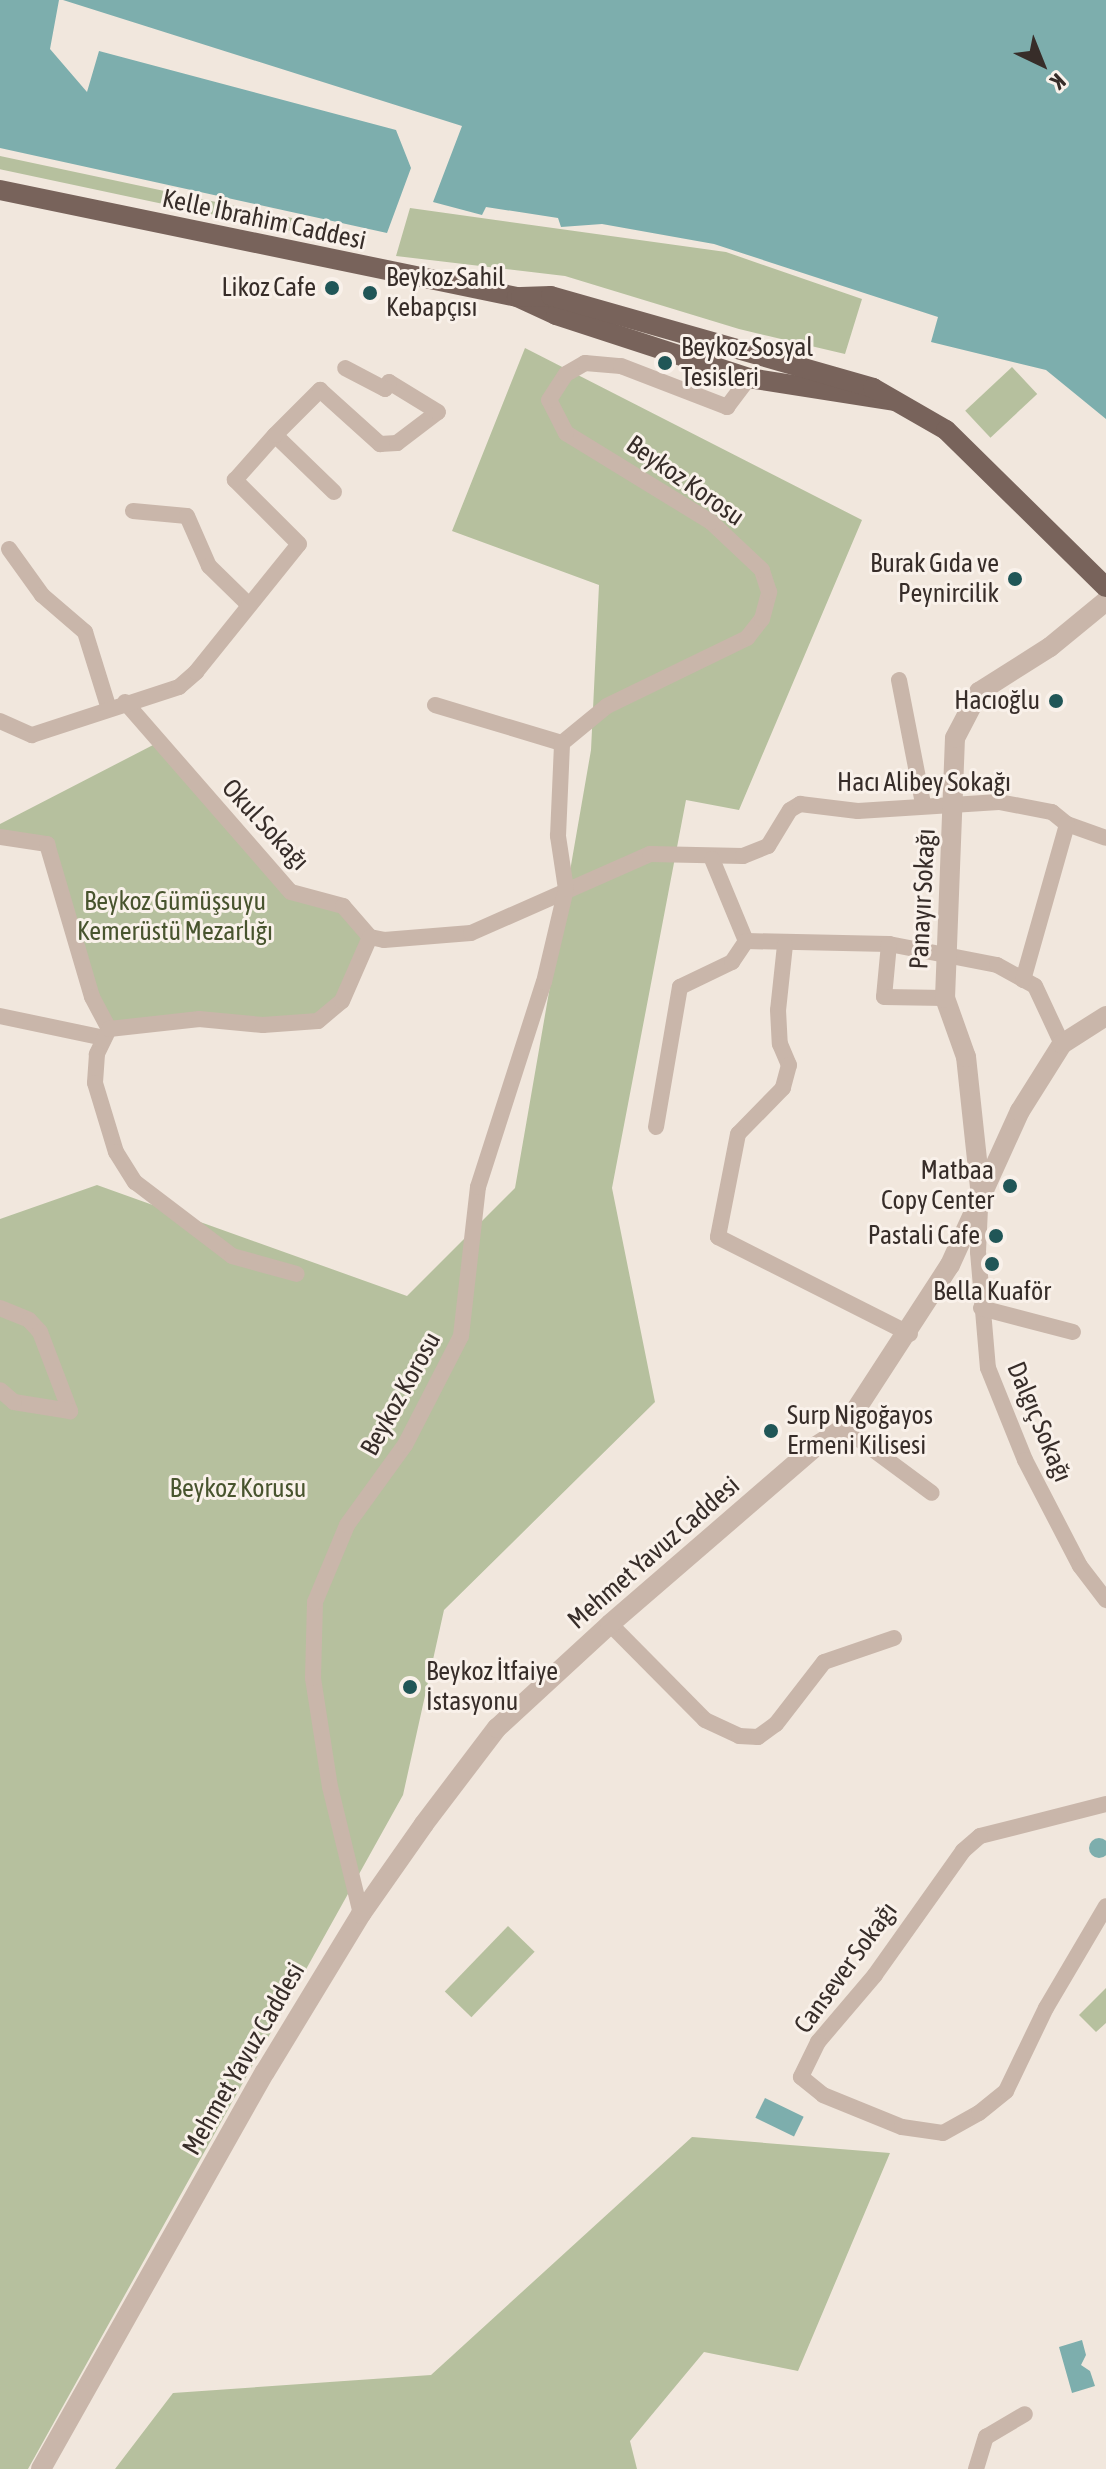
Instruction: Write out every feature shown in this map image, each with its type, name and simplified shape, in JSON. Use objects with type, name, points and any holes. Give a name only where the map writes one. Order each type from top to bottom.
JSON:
[{"type":"main road","name":"Kelle İbrahim Caddesi","points":[[0,190],[517,297],[556,315],[749,378],[894,401]]},
{"type":"main road","name":"Kelle İbrahim Caddesi","points":[[517,297],[551,296],[854,380],[946,430],[1106,587]]},
{"type":"street","name":"Beykoz Korosu","points":[[562,743],[607,706],[747,638],[762,619],[769,592],[762,570],[711,522],[566,433],[549,400],[566,374],[585,363],[621,366],[727,407],[749,378]]},
{"type":"street","points":[[0,721],[32,735],[108,706],[179,687],[299,544],[235,480],[275,435],[320,390],[380,444],[397,443],[438,412],[389,382],[385,389],[345,368]]},
{"type":"street","points":[[275,435],[334,492]]},
{"type":"street","points":[[133,511],[187,516],[209,566],[248,604]]},
{"type":"street","points":[[9,549],[42,595],[85,632],[108,706]]},
{"type":"street","name":"Panayır Sokağı","points":[[981,1197],[966,1057],[945,998],[955,738],[979,692],[1050,647],[1106,601]]},
{"type":"street","points":[[899,680],[923,804]]},
{"type":"street","name":"Okul Sokağı","points":[[125,702],[291,892],[343,906],[370,937]]},
{"type":"street","points":[[435,705],[562,743],[558,836],[566,889]]},
{"type":"street","name":"Hacı Alibey Sokağı","points":[[712,859],[743,856],[768,846],[790,810],[800,804],[858,811],[954,802],[999,802],[1052,812],[1067,824],[1106,838]]},
{"type":"street","points":[[1023,980],[1067,824]]},
{"type":"street","points":[[0,837],[47,844],[92,997],[107,1034],[97,1054],[95,1083],[116,1152],[135,1182],[232,1256],[297,1274]]},
{"type":"street","points":[[0,1016],[107,1034],[199,1019],[263,1025],[318,1021],[342,1001],[370,937],[471,933],[650,854],[712,859],[746,941]]},
{"type":"street","name":"Beykoz Korosu","points":[[361,1914],[330,1787],[313,1678],[315,1602],[347,1525],[405,1445],[461,1336],[483,1163],[544,982],[566,889]]},
{"type":"street","points":[[746,941],[785,945],[889,944],[945,952],[997,965],[1035,986],[1062,1044]]},
{"type":"street","points":[[656,1127],[680,987],[732,962],[746,941]]},
{"type":"street","name":"Panayır Sokağı","points":[[889,944],[884,997],[945,998]]},
{"type":"street","points":[[785,945],[778,1010],[780,1044],[789,1065],[783,1088],[738,1134],[718,1237],[910,1334]]},
{"type":"street","name":"Mehmet Yavuz Caddesi","points":[[41,2469],[265,2072],[361,1914],[497,1728],[610,1624],[844,1428],[910,1334],[950,1265],[1020,1111],[1062,1044],[1106,1016]]},
{"type":"street","name":"Dalgıç Sokağı","points":[[981,1197],[981,1308],[988,1368],[1004,1417],[1080,1566],[1106,1600]]},
{"type":"street","points":[[0,1308],[29,1320],[40,1332],[70,1411],[14,1402],[0,1390]]},
{"type":"street","points":[[981,1308],[1073,1332]]},
{"type":"street","points":[[844,1428],[932,1493]]},
{"type":"street","points":[[610,1624],[705,1720],[739,1736],[758,1737],[776,1724],[824,1662],[894,1638]]},
{"type":"street","name":"Cansever Sokağı","points":[[1106,1804],[980,1836],[963,1851],[875,1975],[818,2042],[801,2077],[823,2095],[902,2127],[943,2133],[1006,2091],[1046,2008],[1106,1906]]},
{"type":"street","points":[[976,2469],[986,2437],[1025,2414]]},
{"type":"green space","points":[[0,156],[294,219],[292,231],[0,169]]},
{"type":"green space","points":[[410,208],[726,252],[862,299],[845,354],[739,329],[565,276],[396,256]]},
{"type":"green space","name":"Beykoz Korusu","points":[[525,348],[862,520],[739,810],[686,800],[612,1188],[655,1402],[444,1610],[403,1795],[28,2469],[0,2469],[0,1219],[97,1185],[407,1296],[515,1188],[591,750],[599,585],[452,531]]},
{"type":"green space","points":[[1012,367],[1037,394],[990,438],[965,411]]},
{"type":"green space","name":"Beykoz Gümüşsuyu Kemerüstü Mezarlığı","points":[[155,744],[291,896],[340,908],[366,938],[341,1000],[316,1019],[112,1026],[95,996],[48,842],[0,832],[0,824]]},
{"type":"green space","points":[[508,1926],[535,1952],[471,2017],[445,1991]]},
{"type":"green space","points":[[1106,1988],[1106,2023],[1096,2032],[1079,2015]]},
{"type":"green space","points":[[692,2137],[890,2153],[798,2371],[704,2352],[630,2441],[637,2469],[115,2469],[173,2393],[431,2375]]},
{"type":"water","points":[[0,0],[59,0],[50,49],[87,92],[99,51],[396,130],[411,168],[387,233],[0,148]]},
{"type":"water","points":[[63,0],[1106,0],[1106,419],[1046,370],[931,342],[938,317],[714,244],[602,224],[561,227],[558,218],[486,207],[482,215],[433,202],[462,126]]},
{"type":"water","points":[[1099,1838],[1106,1841],[1109,1848],[1106,1855],[1099,1858],[1092,1855],[1089,1848],[1092,1841]]},
{"type":"water","points":[[765,2098],[804,2117],[794,2137],[755,2118]]},
{"type":"water","points":[[1082,2340],[1086,2355],[1081,2365],[1090,2371],[1095,2386],[1072,2393],[1059,2347]]},
{"type":"place","name":"Likoz Cafe","points":[[332,288]]},
{"type":"place","name":"Beykoz Sahil Kebapçısı","points":[[370,293]]},
{"type":"place","name":"Beykoz Sosyal Tesisleri","points":[[665,363]]},
{"type":"place","name":"Burak Gıda ve Peynircilik","points":[[1015,579]]},
{"type":"place","name":"Hacıoğlu","points":[[1056,701]]},
{"type":"place","name":"Matbaa Copy Center","points":[[1010,1186]]},
{"type":"place","name":"Pastali Cafe","points":[[996,1236]]},
{"type":"place","name":"Bella Kuaför","points":[[992,1264]]},
{"type":"place","name":"Surp Nigoğayos Ermeni Kilisesi","points":[[771,1431]]},
{"type":"place","name":"Beykoz İtfaiye İstasyonu","points":[[410,1687]]}]
